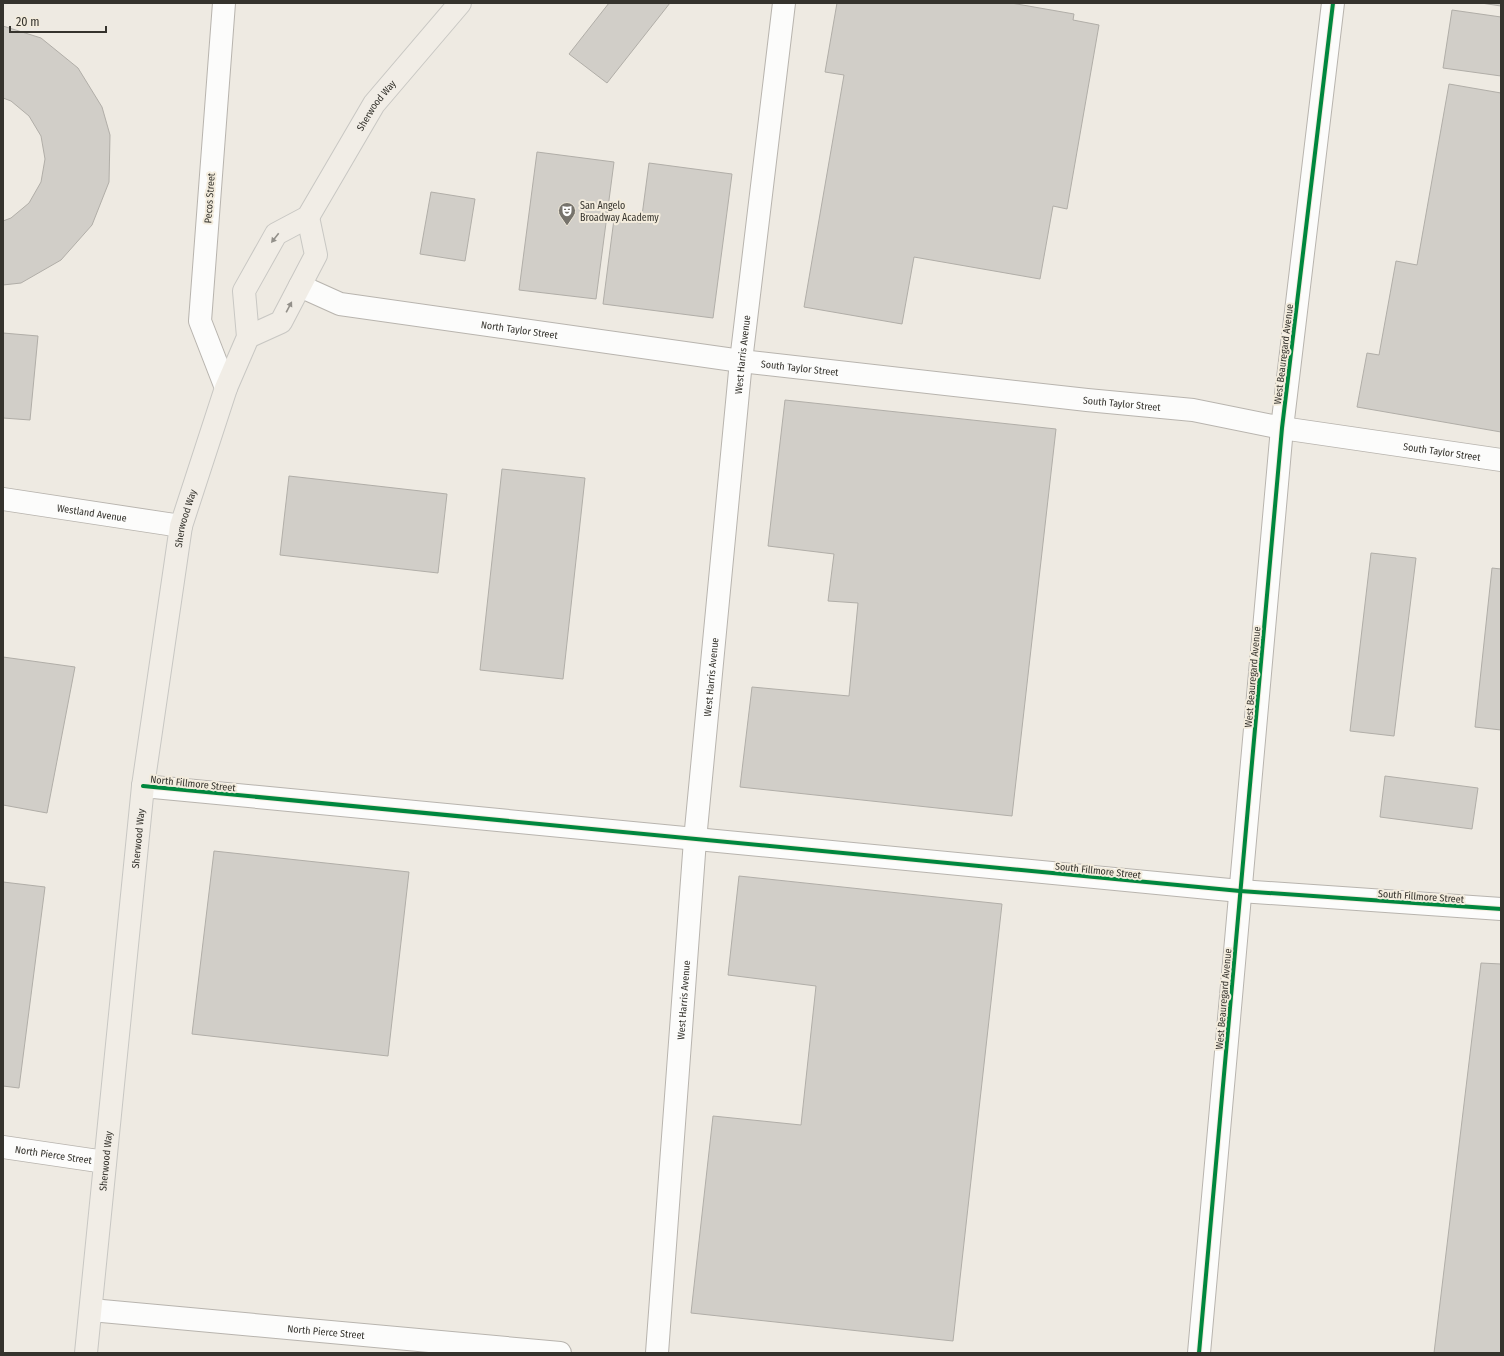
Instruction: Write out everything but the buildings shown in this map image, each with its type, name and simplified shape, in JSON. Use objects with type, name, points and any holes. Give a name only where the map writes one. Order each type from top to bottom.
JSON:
[{"type":"main road","name":"Sherwood Way","points":[[86,1353],[143,786],[181,526],[226,388],[248,337],[244,291],[276,234],[308,217],[374,104],[460,3]]},
{"type":"main road","points":[[248,337],[281,322],[316,255],[308,217]]},
{"type":"street","name":"Pecos Street","points":[[224,3],[200,321],[226,388]]},
{"type":"street","name":"West Harris Avenue","points":[[657,1353],[695,840],[741,361],[784,3]]},
{"type":"street","name":"West Beauregard Avenue","points":[[1199,1353],[1282,428],[1333,3]]},
{"type":"street","name":"North Taylor Street","points":[[300,286],[340,304],[741,361]]},
{"type":"street","name":"South Taylor Street","points":[[741,361],[1087,400],[1193,410],[1282,428],[1501,460]]},
{"type":"street","name":"Westland Avenue","points":[[3,499],[181,526]]},
{"type":"street","name":"North Fillmore Street","points":[[143,786],[695,840]]},
{"type":"street","name":"South Fillmore Street","points":[[695,840],[1240,892],[1501,909]]},
{"type":"street","name":"North Pierce Street","points":[[3,1147],[105,1162]]},
{"type":"street","name":"North Pierce Street","points":[[91,1310],[560,1353]]},
{"type":"cycle path","points":[[1199,1353],[1282,428],[1333,3]]},
{"type":"cycle path","points":[[143,786],[1240,891],[1501,909]]},
{"type":"place","name":"San Angelo Broadway Academy","points":[[567,226]]}]
